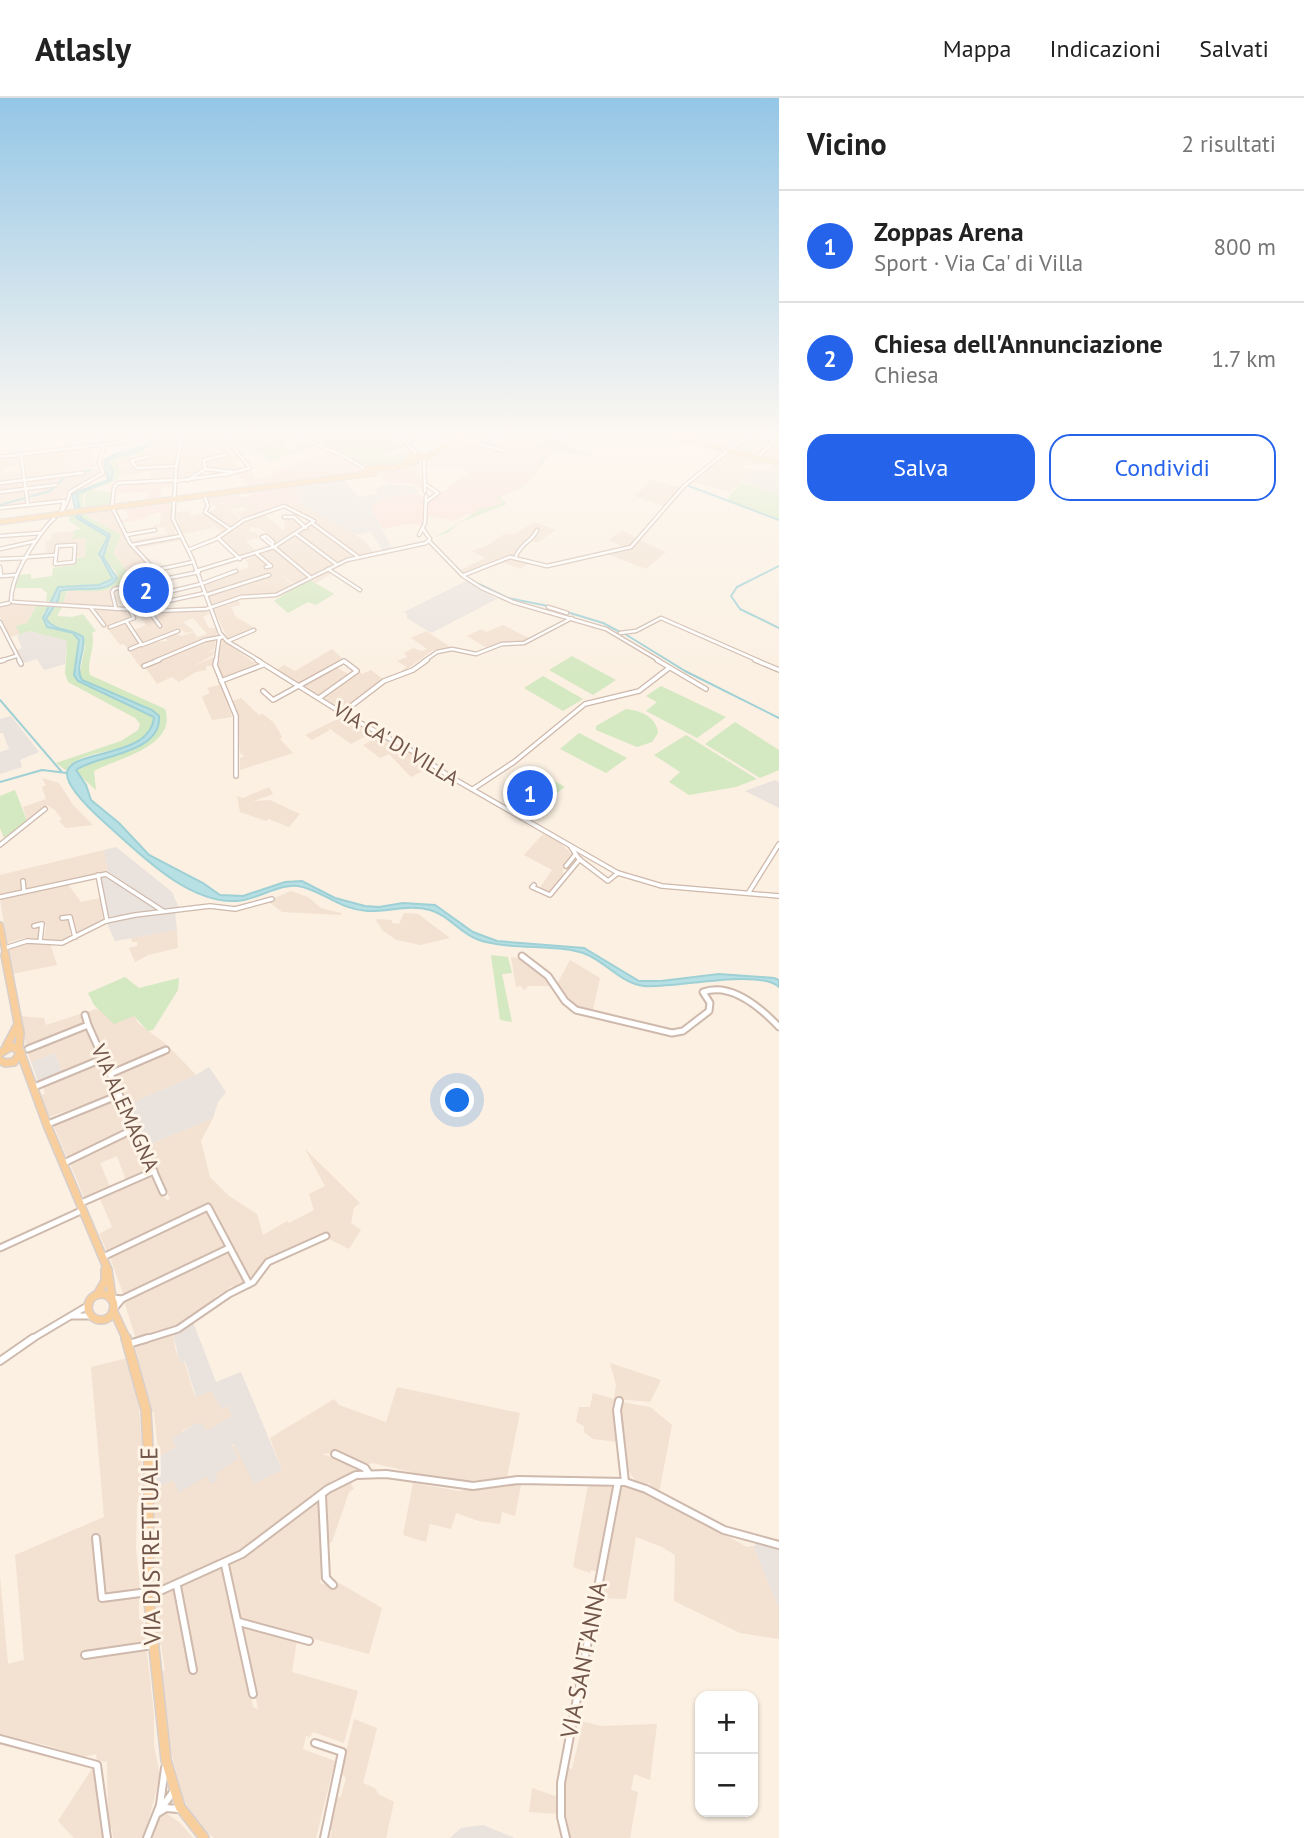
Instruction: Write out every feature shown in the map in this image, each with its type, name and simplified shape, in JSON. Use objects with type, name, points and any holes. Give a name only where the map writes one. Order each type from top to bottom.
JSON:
[{"type":"main road","points":[[0,522],[52,515]]},
{"type":"main road","points":[[0,925],[5,948],[4,967],[18,1021],[15,1034],[2,1051]]},
{"type":"main road","name":"VIA DISTRETTUALE","points":[[18,1021],[20,1051],[110,1279],[113,1310],[129,1344],[148,1423],[148,1594],[166,1760],[173,1791],[184,1813],[204,1838]]},
{"type":"main road","points":[[2,1051],[20,1051],[14,1062]]},
{"type":"main road","points":[[1,1061],[20,1063],[28,1072]]},
{"type":"main road","points":[[103,1259],[105,1281],[89,1305],[90,1317],[103,1319],[123,1329]]},
{"type":"main road","points":[[96,1297],[105,1295],[112,1298]]},
{"type":"main road","points":[[103,1319],[113,1310]]},
{"type":"street","points":[[11,602],[16,575],[39,537],[59,515]]},
{"type":"street","points":[[116,515],[131,545],[164,580]]},
{"type":"street","points":[[173,515],[222,637]]},
{"type":"street","points":[[211,515],[230,529]]},
{"type":"street","points":[[188,550],[218,538],[258,515]]},
{"type":"street","points":[[301,515],[357,557]]},
{"type":"street","points":[[425,515],[425,535]]},
{"type":"street","points":[[463,576],[516,556],[547,566],[631,547],[659,515]]},
{"type":"street","points":[[284,517],[294,517],[306,527]]},
{"type":"street","points":[[196,571],[257,554],[313,523]]},
{"type":"street","points":[[411,545],[413,539],[424,529]]},
{"type":"street","points":[[126,535],[155,530]]},
{"type":"street","points":[[516,556],[521,544],[534,537],[537,530]]},
{"type":"street","points":[[0,536],[18,534],[39,537]]},
{"type":"street","points":[[296,534],[336,565]]},
{"type":"street","points":[[0,604],[46,602],[149,611],[210,608],[241,597],[276,595],[357,557],[400,550],[424,543],[430,538],[419,535]]},
{"type":"street","points":[[131,545],[181,536]]},
{"type":"street","points":[[0,550],[39,537]]},
{"type":"street","points":[[218,538],[240,560]]},
{"type":"street","points":[[413,539],[433,546],[463,576],[498,596],[598,625],[705,689]]},
{"type":"street","points":[[424,543],[438,552]]},
{"type":"street","points":[[75,545],[73,563],[56,565],[56,555],[57,546],[75,545]]},
{"type":"street","points":[[273,546],[310,577]]},
{"type":"street","points":[[257,554],[271,566],[266,568]]},
{"type":"street","points":[[0,559],[56,555]]},
{"type":"street","points":[[156,570],[193,562]]},
{"type":"street","points":[[0,567],[1,576],[16,575]]},
{"type":"street","points":[[116,609],[112,590],[210,569]]},
{"type":"street","points":[[327,569],[360,590]]},
{"type":"street","points":[[172,619],[155,594],[201,584],[236,571]]},
{"type":"street","points":[[159,603],[205,594],[269,575]]},
{"type":"street","points":[[548,607],[626,635],[663,618],[779,670]]},
{"type":"street","points":[[91,608],[104,625]]},
{"type":"street","points":[[110,627],[134,618],[129,609]]},
{"type":"street","points":[[149,611],[160,626]]},
{"type":"street","points":[[342,713],[384,681],[413,670],[437,652],[452,649],[476,654],[502,644],[524,643],[572,617]]},
{"type":"street","points":[[126,621],[142,645]]},
{"type":"street","points":[[0,622],[21,664]]},
{"type":"street","points":[[227,641],[254,630]]},
{"type":"street","points":[[130,649],[178,631]]},
{"type":"street","points":[[144,666],[205,640],[222,637]]},
{"type":"street","points":[[222,637],[214,657],[236,716],[236,776]]},
{"type":"street","name":"VIA CA' DI VILLA","points":[[222,637],[342,713],[414,752],[472,789],[618,873],[662,887],[779,896]]},
{"type":"street","points":[[0,661],[16,656]]},
{"type":"street","points":[[263,691],[273,700],[344,661],[357,671],[319,698]]},
{"type":"street","points":[[221,681],[263,665]]},
{"type":"street","points":[[472,789],[514,762],[585,704],[639,691],[668,671],[669,667]]},
{"type":"street","points":[[0,845],[45,809]]},
{"type":"street","points":[[750,892],[779,844]]},
{"type":"street","points":[[566,866],[575,855],[570,849],[572,847]]},
{"type":"street","name":"VIA CA' DI VILLA","points":[[575,855],[608,881],[618,873]]},
{"type":"street","points":[[531,885],[551,894],[580,859]]},
{"type":"street","points":[[98,874],[107,921]]},
{"type":"street","points":[[0,897],[106,874],[163,911]]},
{"type":"street","points":[[23,881],[24,891]]},
{"type":"street","points":[[5,948],[24,941],[59,943],[107,921],[210,906],[235,909],[272,898]]},
{"type":"street","points":[[62,918],[70,917],[75,937]]},
{"type":"street","points":[[34,926],[42,924],[40,941]]},
{"type":"street","points":[[522,956],[548,976],[570,1006],[643,1028],[672,1033],[683,1031],[709,1011],[710,1003],[703,992],[711,989],[751,1002],[779,1027]]},
{"type":"street","name":"VIA ALEMAGNA","points":[[85,1015],[102,1059],[163,1192]]},
{"type":"street","points":[[20,1051],[88,1025]]},
{"type":"street","points":[[110,1074],[166,1050]]},
{"type":"street","points":[[33,1087],[102,1059]]},
{"type":"street","points":[[47,1125],[119,1095]]},
{"type":"street","points":[[63,1163],[134,1129]]},
{"type":"street","points":[[0,1248],[154,1171]]},
{"type":"street","points":[[103,1259],[208,1207],[248,1284]]},
{"type":"street","points":[[129,1344],[173,1331],[255,1280],[268,1262],[326,1236]]},
{"type":"street","points":[[113,1310],[122,1299],[229,1248]]},
{"type":"street","points":[[112,1298],[122,1299]]},
{"type":"street","points":[[0,1361],[89,1305]]},
{"type":"street","points":[[68,1316],[90,1317]]},
{"type":"street","name":"VIA SANT'ANNA","points":[[566,1838],[561,1817],[561,1783],[621,1482],[616,1404],[619,1401]]},
{"type":"street","points":[[335,1454],[365,1468],[369,1475]]},
{"type":"street","points":[[96,1538],[102,1598],[148,1594],[177,1586],[225,1565],[325,1492],[356,1475],[386,1474],[473,1486],[518,1480],[621,1482],[646,1489],[724,1530],[779,1545]]},
{"type":"street","points":[[325,1492],[326,1578],[333,1585]]},
{"type":"street","points":[[225,1565],[253,1694]]},
{"type":"street","points":[[177,1586],[193,1670]]},
{"type":"street","points":[[239,1622],[309,1641]]},
{"type":"street","points":[[85,1655],[153,1645]]},
{"type":"street","points":[[0,1739],[97,1765],[107,1838]]},
{"type":"street","points":[[315,1743],[342,1752],[324,1838]]},
{"type":"street","points":[[147,1838],[157,1814],[166,1760]]},
{"type":"street","points":[[161,1797],[173,1791]]},
{"type":"street","points":[[157,1814],[173,1791]]},
{"type":"street","points":[[157,1814],[171,1807],[184,1813]]},
{"type":"shaded area","points":[[85,515],[114,515],[127,542],[160,579],[119,586],[128,580],[124,567],[113,553],[121,535]]},
{"type":"shaded area","points":[[128,515],[147,515],[147,518],[121,523],[121,520],[129,518]]},
{"type":"shaded area","points":[[161,515],[172,515],[175,533],[183,540],[135,549],[130,541],[168,534],[164,527],[154,528],[154,525],[160,524]]},
{"type":"shaded area","points":[[176,515],[208,515],[228,530],[223,533],[207,520],[214,528],[182,534]]},
{"type":"shaded area","points":[[212,515],[236,515],[241,521],[229,527]]},
{"type":"shaded area","points":[[238,515],[256,515],[243,520]]},
{"type":"shaded area","points":[[265,515],[284,531],[285,519],[288,517],[303,527],[276,543],[261,529],[251,527],[250,532],[254,531],[260,537],[246,541],[257,552],[239,556],[221,538],[244,521]]},
{"type":"shaded area","points":[[306,515],[322,515],[364,540],[374,553],[358,555],[314,524],[316,521]]},
{"type":"shaded area","points":[[320,515],[375,515],[393,550],[383,551],[371,532],[356,535]]},
{"type":"shaded area","points":[[375,515],[423,515],[422,525],[407,524],[383,529]]},
{"type":"shaded area","points":[[428,515],[466,515],[454,521]]},
{"type":"shaded area","points":[[535,522],[556,530],[537,543],[530,540],[521,544],[517,556],[531,562],[520,569],[500,561],[463,576],[458,571],[485,558],[471,551],[488,545],[506,533],[512,535]]},
{"type":"shaded area","points":[[311,525],[355,556],[336,564],[298,534]]},
{"type":"shaded area","points":[[622,530],[666,552],[646,569],[604,553],[625,548],[609,540]]},
{"type":"shaded area","points":[[74,531],[74,539],[86,538],[85,557],[76,557],[77,543],[56,545],[55,553],[45,555],[46,541],[51,540],[52,533]]},
{"type":"shaded area","points":[[295,536],[334,565],[327,568],[333,573],[316,583],[307,579],[322,571],[310,576],[276,548]]},
{"type":"shaded area","points":[[274,549],[308,577],[295,584],[277,573],[293,585],[274,595],[243,595],[212,605],[208,596],[213,594],[207,594],[203,584],[249,567],[246,560]]},
{"type":"shaded area","points":[[466,581],[497,599],[431,633],[407,618],[404,612]]},
{"type":"shaded area","points":[[68,590],[110,590],[114,607],[63,603]]},
{"type":"shaded area","points":[[238,599],[241,605],[231,607],[236,617],[255,628],[228,639],[213,609]]},
{"type":"shaded area","points":[[38,603],[27,623],[17,626],[21,634],[10,637],[0,616],[0,606]]},
{"type":"shaded area","points":[[92,609],[125,610],[130,617],[112,625],[125,623],[139,644],[127,648],[124,644],[120,645]]},
{"type":"shaded area","points":[[208,610],[210,613],[203,617],[209,628],[216,628],[217,633],[214,649],[207,653],[214,651],[213,655],[192,667],[213,657],[214,666],[206,666],[206,670],[196,672],[179,682],[172,677],[157,684],[144,665],[140,667],[129,651],[152,642],[168,641],[164,637],[176,633],[181,636],[194,632],[197,637],[207,634],[193,618],[183,622],[194,631],[186,633],[179,628],[143,642],[134,630],[146,625],[139,615],[135,616],[131,611]]},
{"type":"shaded area","points":[[503,625],[529,638],[520,643],[502,643],[487,648],[467,636],[481,629],[486,632]]},
{"type":"shaded area","points":[[29,631],[65,640],[65,664],[44,670],[37,659],[23,663],[17,650],[22,648],[17,636]]},
{"type":"shaded area","points":[[426,631],[452,648],[433,650],[401,671],[407,667],[397,661],[407,657],[404,653],[413,648],[422,651],[427,649],[411,638]]},
{"type":"shaded area","points":[[221,639],[260,665],[222,679],[216,665]]},
{"type":"shaded area","points":[[332,649],[342,658],[299,685],[275,671],[284,665],[295,671]]},
{"type":"shaded area","points":[[334,666],[350,675],[319,695],[303,687]]},
{"type":"shaded area","points":[[371,670],[384,680],[343,710],[322,697],[359,671],[362,674]]},
{"type":"shaded area","points":[[222,684],[232,717],[212,720],[202,697],[210,693],[207,688]]},
{"type":"shaded area","points":[[241,698],[259,715],[263,714],[274,723],[282,737],[280,739],[293,753],[240,770],[240,758],[244,756],[240,753],[233,701]]},
{"type":"shaded area","points":[[11,716],[39,752],[20,760],[22,767],[0,774],[0,752],[9,749],[3,733],[0,733],[0,719]]},
{"type":"shaded area","points":[[344,716],[392,745],[395,743],[404,748],[431,767],[411,777],[389,754],[380,758],[363,745],[371,741],[364,737],[351,744],[326,726],[330,730],[312,740],[305,735]]},
{"type":"shaded area","points":[[42,778],[59,783],[73,805],[93,825],[66,828],[59,821],[62,819],[55,810],[47,805],[27,821],[23,807],[46,799],[42,787],[46,785]]},
{"type":"shaded area","points":[[775,780],[779,782],[779,808],[745,791]]},
{"type":"shaded area","points":[[269,787],[273,794],[253,801],[270,800],[300,814],[289,827],[240,812],[237,796],[243,798]]},
{"type":"shaded area","points":[[543,834],[558,841],[577,859],[568,871],[564,869],[549,894],[539,889],[552,870],[524,855]]},
{"type":"shaded area","points":[[116,847],[172,892],[179,908],[164,909],[108,871],[104,850]]},
{"type":"shaded area","points":[[104,850],[108,871],[26,889],[25,880],[21,880],[23,890],[0,894],[0,875]]},
{"type":"shaded area","points":[[104,877],[117,882],[157,910],[108,917],[100,879]]},
{"type":"shaded area","points":[[67,883],[81,902],[100,898],[103,920],[76,933],[70,916],[61,918],[68,918],[71,937],[55,941],[44,940],[46,926],[43,922],[32,925],[33,928],[41,925],[41,939],[24,938],[7,943],[0,898]]},
{"type":"shaded area","points":[[291,891],[308,897],[321,908],[341,915],[282,912],[268,901]]},
{"type":"shaded area","points":[[175,911],[177,930],[115,941],[106,921]]},
{"type":"shaded area","points":[[404,913],[418,914],[450,938],[420,945],[397,940],[383,931],[375,919],[392,920],[392,923],[399,924]]},
{"type":"shaded area","points":[[177,930],[178,948],[148,955],[135,962],[129,948],[137,946],[138,942],[132,942],[131,938]]},
{"type":"shaded area","points":[[24,941],[50,943],[57,965],[12,974],[7,947]]},
{"type":"shaded area","points":[[511,957],[522,959],[544,975],[553,986],[528,986],[524,990],[521,986],[516,987]]},
{"type":"shaded area","points":[[570,960],[600,978],[593,1010],[573,1007],[556,986]]},
{"type":"shaded area","points":[[100,1008],[109,1019],[134,1016],[138,1023],[166,1044],[196,1075],[127,1105],[113,1075],[169,1050],[167,1048],[111,1071],[87,1012]]},
{"type":"shaded area","points":[[80,1014],[83,1025],[27,1047],[19,1016],[44,1018],[46,1025]]},
{"type":"shaded area","points":[[86,1028],[100,1058],[62,1073],[55,1053],[31,1062],[27,1050]]},
{"type":"shaded area","points":[[55,1053],[62,1073],[38,1082],[31,1062]]},
{"type":"shaded area","points":[[102,1061],[116,1093],[49,1117],[41,1096],[45,1093],[43,1086]]},
{"type":"shaded area","points":[[209,1067],[226,1092],[218,1102],[213,1118],[146,1146],[127,1105]]},
{"type":"shaded area","points":[[117,1098],[131,1128],[67,1157],[53,1124]]},
{"type":"shaded area","points":[[213,1118],[201,1141],[210,1177],[229,1196],[257,1214],[263,1235],[314,1210],[309,1194],[325,1186],[305,1149],[360,1203],[354,1208],[351,1223],[361,1230],[349,1249],[331,1240],[325,1233],[266,1262],[249,1282],[209,1204],[108,1253],[99,1234],[112,1227],[99,1196],[150,1175],[160,1193],[167,1200],[170,1199],[146,1146]]},
{"type":"shaded area","points":[[130,1133],[138,1143],[135,1145],[140,1156],[143,1155],[148,1171],[126,1180],[117,1156],[100,1163],[110,1187],[84,1197],[69,1161]]},
{"type":"shaded area","points":[[207,1210],[226,1246],[124,1296],[110,1258]]},
{"type":"shaded area","points":[[228,1249],[244,1283],[234,1289],[232,1286],[215,1297],[217,1302],[175,1328],[136,1339],[124,1301],[199,1264],[201,1266]]},
{"type":"shaded area","points":[[193,1322],[216,1382],[241,1372],[282,1470],[254,1484],[234,1444],[232,1445],[238,1459],[215,1474],[218,1481],[211,1484],[207,1476],[179,1493],[173,1480],[153,1490],[154,1460],[176,1447],[172,1439],[201,1422],[206,1431],[232,1416],[228,1406],[222,1409],[211,1391],[196,1397],[185,1361],[180,1363],[173,1334]]},
{"type":"shaded area","points":[[173,1334],[175,1348],[180,1362],[184,1361],[195,1397],[211,1391],[222,1409],[228,1406],[232,1416],[205,1432],[191,1426],[182,1431],[176,1447],[154,1460],[154,1453],[158,1450],[154,1412],[151,1412],[135,1346]]},
{"type":"shaded area","points":[[128,1358],[139,1409],[142,1446],[141,1500],[137,1502],[136,1548],[140,1590],[105,1594],[98,1536],[94,1536],[100,1600],[139,1596],[139,1619],[143,1619],[154,1715],[154,1746],[160,1776],[144,1838],[113,1838],[112,1829],[108,1829],[107,1762],[97,1760],[96,1754],[83,1757],[46,1745],[0,1736],[0,1576],[8,1664],[24,1660],[15,1555],[104,1517],[91,1367]]},
{"type":"shaded area","points":[[610,1363],[661,1380],[650,1402],[618,1399],[614,1403],[618,1442],[593,1439],[584,1432],[584,1426],[576,1422],[579,1407],[590,1407],[593,1393],[614,1399],[616,1385]]},
{"type":"shaded area","points":[[397,1387],[520,1413],[507,1477],[470,1481],[445,1480],[369,1464],[337,1452],[322,1454],[358,1466],[357,1470],[332,1481],[234,1557],[155,1589],[150,1553],[153,1490],[173,1480],[207,1476],[218,1480],[214,1474],[235,1443],[254,1483],[282,1470],[270,1438],[334,1399],[339,1405],[386,1422]]},
{"type":"shaded area","points":[[621,1402],[650,1407],[672,1425],[659,1493],[648,1482],[647,1484],[635,1480],[626,1467]]},
{"type":"shaded area","points":[[349,1480],[354,1489],[349,1492],[332,1542],[328,1544],[327,1494]]},
{"type":"shaded area","points":[[413,1483],[459,1491],[500,1484],[521,1485],[515,1516],[502,1512],[500,1524],[479,1521],[456,1513],[451,1529],[430,1524],[426,1542],[403,1535]]},
{"type":"shaded area","points":[[588,1485],[613,1487],[598,1572],[591,1570],[590,1573],[573,1567]]},
{"type":"shaded area","points":[[624,1485],[669,1503],[747,1547],[753,1546],[779,1608],[779,1639],[740,1633],[674,1601],[675,1555],[636,1537],[626,1599],[601,1598],[620,1487]]},
{"type":"shaded area","points":[[320,1499],[324,1567],[320,1583],[334,1587],[339,1583],[382,1608],[369,1654],[241,1619],[228,1566],[262,1544]]},
{"type":"shaded area","points":[[760,1542],[779,1546],[779,1608],[753,1546]]},
{"type":"shaded area","points":[[221,1569],[244,1654],[253,1707],[258,1709],[242,1625],[297,1640],[292,1672],[358,1691],[344,1743],[313,1732],[310,1737],[306,1736],[303,1749],[335,1761],[316,1838],[214,1838],[197,1823],[183,1798],[169,1744],[162,1671],[165,1670],[161,1645],[157,1646],[153,1597],[175,1588],[191,1674],[195,1672],[180,1586]]},
{"type":"shaded area","points":[[354,1719],[377,1728],[363,1783],[394,1802],[386,1838],[330,1838],[332,1830],[327,1828],[334,1800],[341,1796],[346,1778],[341,1773]]},
{"type":"shaded area","points":[[581,1721],[601,1726],[657,1724],[650,1780],[634,1774],[631,1790],[638,1792],[630,1838],[567,1838],[565,1782],[568,1768],[572,1769]]},
{"type":"shaded area","points":[[93,1767],[103,1838],[74,1838],[58,1821]]},
{"type":"shaded area","points":[[532,1788],[558,1797],[559,1814],[529,1812]]},
{"type":"shaded area","points":[[165,1812],[180,1823],[193,1838],[152,1838],[161,1813]]},
{"type":"shaded area","points":[[483,1825],[515,1838],[450,1838],[461,1828]]},
{"type":"green space","points":[[69,515],[77,515],[108,537],[99,558],[113,579],[99,585],[58,587],[52,601],[46,601],[47,593],[41,588],[14,588],[19,575],[31,574],[31,579],[52,576],[53,568],[76,564],[76,558],[85,557],[86,538],[73,539],[74,530],[81,529],[69,521]]},
{"type":"green space","points":[[80,515],[87,515],[121,535],[113,553],[129,574],[129,578],[108,590],[67,591],[63,603],[57,602],[62,590],[104,587],[117,579],[115,571],[102,556],[110,535]]},
{"type":"green space","points":[[471,515],[479,515],[459,523],[447,533],[436,537]]},
{"type":"green space","points":[[764,515],[779,515],[779,521]]},
{"type":"green space","points":[[308,579],[334,594],[316,605],[308,602],[288,613],[274,601]]},
{"type":"green space","points":[[38,603],[51,604],[44,612],[43,621],[47,627],[73,633],[79,640],[74,675],[76,680],[151,713],[155,719],[148,732],[138,741],[86,757],[75,762],[67,771],[56,763],[121,741],[138,730],[140,724],[135,718],[68,682],[65,673],[65,640],[29,631],[17,636],[20,634],[16,626],[27,623]]},
{"type":"green space","points":[[56,604],[63,605],[57,616],[72,617],[83,614],[96,631],[92,633],[90,675],[165,709],[167,722],[155,741],[94,771],[96,790],[76,772],[77,768],[130,749],[159,725],[152,710],[79,677],[85,646],[80,634],[48,623],[47,618]]},
{"type":"green space","points":[[572,656],[616,680],[593,695],[549,670]]},
{"type":"green space","points":[[543,676],[583,699],[563,711],[524,688]]},
{"type":"green space","points":[[661,686],[726,717],[697,738],[646,711],[657,702],[646,696]]},
{"type":"green space","points":[[626,709],[643,713],[651,719],[658,733],[652,742],[637,747],[596,730],[596,726]]},
{"type":"green space","points":[[735,722],[779,750],[779,770],[760,778],[705,744]]},
{"type":"green space","points":[[579,733],[627,758],[606,773],[560,749]]},
{"type":"green space","points":[[686,735],[757,779],[736,787],[689,795],[669,782],[680,772],[654,755]]},
{"type":"green space","points":[[535,770],[565,787],[532,811],[504,795],[518,788],[514,785],[527,773]]},
{"type":"green space","points":[[15,790],[27,821],[4,838],[0,828],[0,796]]},
{"type":"green space","points":[[491,955],[508,957],[512,973],[502,974],[512,1022],[500,1020]]},
{"type":"green space","points":[[125,977],[139,988],[179,978],[178,990],[153,1030],[148,1031],[134,1016],[114,1024],[94,1005],[88,993]]},
{"type":"water","points":[[76,515],[81,515],[110,535],[103,557],[117,578],[106,587],[60,591],[58,600],[46,619],[54,626],[74,632],[83,637],[79,670],[82,680],[152,710],[159,716],[157,729],[139,746],[76,770],[86,785],[91,800],[119,823],[149,855],[203,883],[220,895],[243,896],[285,882],[302,881],[335,898],[365,906],[403,903],[435,905],[473,932],[497,941],[584,948],[639,981],[719,974],[774,978],[779,980],[779,987],[753,979],[644,986],[622,977],[577,951],[479,940],[430,910],[357,910],[298,886],[284,887],[244,900],[218,900],[200,894],[164,874],[99,818],[81,799],[68,779],[67,773],[71,765],[139,740],[149,731],[154,717],[78,681],[74,675],[79,640],[73,633],[47,627],[43,618],[58,587],[99,585],[113,579],[99,554],[108,537]]},
{"type":"waterway","points":[[766,515],[779,520]]},
{"type":"waterway","points":[[779,566],[737,587],[731,596],[740,609],[779,628]]},
{"type":"waterway","points":[[479,584],[508,598],[548,606]]},
{"type":"waterway","points":[[567,612],[603,623],[620,632]]},
{"type":"waterway","points":[[625,634],[685,671],[779,718]]},
{"type":"waterway","points":[[0,700],[61,771]]},
{"type":"waterway","points":[[0,782],[42,770],[67,773]]},
{"type":"place","name":"Chiesa dell'Annunciazione","points":[[146,590]]},
{"type":"place","name":"Zoppas Arena","points":[[530,793]]}]
